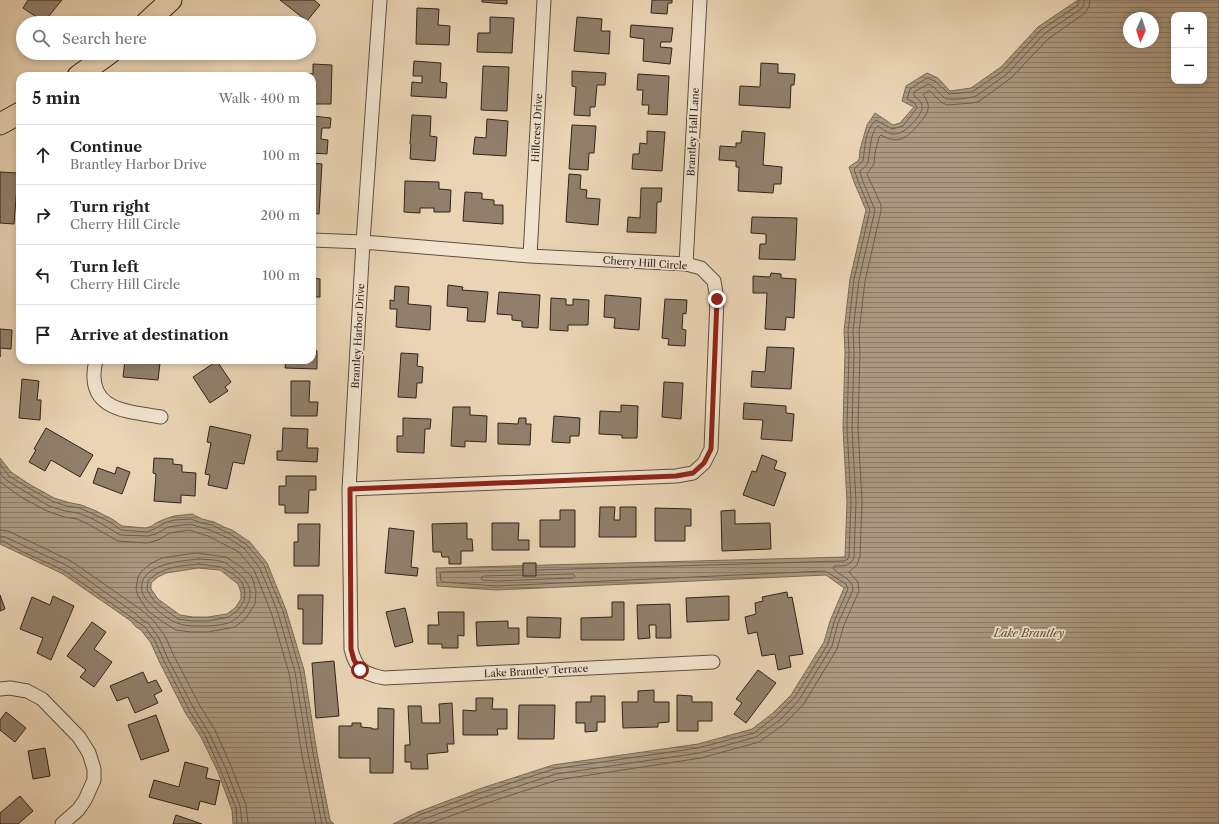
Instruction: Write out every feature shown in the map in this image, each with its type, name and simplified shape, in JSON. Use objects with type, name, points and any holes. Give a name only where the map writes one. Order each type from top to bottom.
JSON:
[{"type":"main road","points":[[154,16],[172,0]]},
{"type":"main road","points":[[84,72],[100,60]]},
{"type":"main road","points":[[0,124],[16,115]]},
{"type":"street","name":"Brantley Harbor Drive","points":[[360,670],[354,660],[351,649],[350,489],[363,242],[380,0]]},
{"type":"street","name":"Hillcrest Drive","points":[[530,256],[544,0]]},
{"type":"street","name":"Brantley Hall Lane","points":[[686,264],[700,0]]},
{"type":"street","name":"Cherry Hill Circle","points":[[316,240],[363,242],[530,256],[686,264],[701,268],[714,281],[717,299],[711,449],[704,463],[693,473],[676,476],[350,489]]},
{"type":"street","points":[[95,364],[94,383],[99,396],[106,403],[120,410],[161,417]]},
{"type":"street","name":"Lake Brantley Terrace","points":[[360,670],[371,675],[384,678],[713,662]]},
{"type":"street","points":[[0,689],[10,688],[27,691],[42,699],[79,737],[89,753],[94,769],[94,780],[85,800],[78,810],[62,824]]},
{"type":"water","name":"Lake Brantley","points":[[1078,0],[1219,0],[1219,824],[393,824],[418,812],[479,789],[553,765],[698,744],[752,729],[773,713],[791,695],[824,642],[830,621],[844,588],[826,575],[496,590],[437,586],[436,568],[845,557],[847,502],[843,428],[845,352],[844,331],[850,279],[866,210],[849,167],[859,160],[860,150],[867,125],[875,113],[893,125],[900,123],[914,107],[902,101],[906,86],[927,73],[938,78],[950,91],[971,88],[1001,67],[1038,27]]},
{"type":"water","points":[[0,458],[11,472],[54,498],[94,510],[122,526],[146,528],[174,516],[192,514],[232,530],[250,542],[267,563],[286,610],[304,670],[317,753],[330,820],[334,824],[233,824],[232,810],[218,772],[201,737],[186,714],[151,643],[141,630],[131,621],[63,574],[0,544]],"holes":[[[198,568],[220,570],[238,584],[241,592],[241,599],[235,608],[227,614],[208,617],[180,615],[158,599],[151,589],[151,583],[166,573]]]},
{"type":"building","points":[[28,0],[62,0],[49,16],[35,16],[23,8]]},
{"type":"building","points":[[280,0],[314,0],[320,5],[311,16],[301,16]]},
{"type":"building","points":[[482,0],[507,0],[507,4],[482,2]]},
{"type":"building","points":[[652,0],[672,0],[672,3],[668,3],[667,14],[651,13]]},
{"type":"building","points":[[417,8],[439,9],[438,25],[450,26],[449,45],[416,44]]},
{"type":"building","points":[[490,17],[514,18],[512,53],[477,52],[478,33],[490,33]]},
{"type":"building","points":[[577,17],[602,19],[601,31],[610,31],[609,54],[574,51]]},
{"type":"building","points":[[631,25],[673,28],[671,42],[661,42],[660,47],[672,48],[670,64],[643,61],[644,39],[630,37]]},
{"type":"building","points":[[414,61],[441,63],[440,82],[447,83],[446,98],[411,96],[412,82],[422,83],[422,76],[413,76]]},
{"type":"building","points":[[761,63],[778,64],[778,73],[795,74],[794,85],[791,85],[790,108],[739,105],[740,86],[760,87]]},
{"type":"building","points":[[313,64],[332,65],[331,104],[316,104],[316,72],[313,72]]},
{"type":"building","points":[[483,66],[509,67],[507,111],[481,110]]},
{"type":"building","points":[[572,71],[606,73],[605,85],[597,85],[595,107],[590,107],[590,116],[574,115],[576,87],[572,86]]},
{"type":"building","points":[[638,74],[669,76],[667,115],[648,114],[649,105],[642,105],[643,90],[637,90]]},
{"type":"building","points":[[412,115],[431,116],[430,136],[437,137],[435,161],[410,159]]},
{"type":"building","points":[[316,116],[331,118],[330,128],[322,128],[321,139],[328,140],[327,154],[316,153]]},
{"type":"building","points":[[487,119],[508,121],[506,156],[473,154],[475,137],[486,138]]},
{"type":"building","points":[[572,125],[596,126],[594,153],[589,153],[588,170],[569,169]]},
{"type":"building","points":[[647,131],[665,132],[662,171],[632,169],[633,154],[639,154],[640,143],[647,144]]},
{"type":"building","points":[[742,131],[765,133],[763,165],[782,167],[781,184],[774,184],[773,193],[738,191],[739,167],[736,167],[736,161],[719,160],[720,146],[736,147],[736,143],[741,143]]},
{"type":"building","points":[[316,163],[322,164],[319,214],[316,214]]},
{"type":"building","points":[[0,172],[16,173],[14,224],[0,223]]},
{"type":"building","points":[[569,174],[581,175],[580,189],[587,190],[586,198],[600,199],[598,225],[566,222]]},
{"type":"building","points":[[405,181],[439,182],[439,189],[451,190],[450,212],[434,212],[434,208],[420,208],[420,213],[404,212]]},
{"type":"building","points":[[641,188],[662,188],[661,202],[657,202],[656,233],[627,232],[628,217],[640,218]]},
{"type":"building","points":[[465,192],[482,193],[482,199],[494,200],[494,205],[503,205],[503,224],[463,221]]},
{"type":"building","points":[[752,217],[797,218],[795,260],[759,259],[760,244],[766,244],[766,234],[751,233]]},
{"type":"building","points":[[771,273],[781,274],[781,278],[796,279],[794,318],[786,317],[785,330],[765,329],[767,293],[753,293],[753,276],[770,277]]},
{"type":"building","points":[[316,278],[320,279],[320,297],[316,297]]},
{"type":"building","points":[[448,285],[463,287],[462,290],[488,292],[485,322],[467,321],[468,308],[447,306]]},
{"type":"building","points":[[395,286],[409,287],[408,304],[431,306],[430,330],[396,327],[397,309],[390,309],[390,300],[394,301]]},
{"type":"building","points":[[499,292],[540,295],[538,328],[522,327],[522,321],[512,320],[512,315],[497,314]]},
{"type":"building","points":[[605,295],[641,298],[639,330],[614,328],[615,318],[604,317]]},
{"type":"building","points":[[551,298],[566,299],[566,305],[573,305],[573,299],[589,300],[588,325],[568,325],[568,331],[550,330]]},
{"type":"building","points":[[665,299],[687,300],[686,314],[683,313],[682,329],[686,330],[685,346],[668,345],[669,339],[662,338]]},
{"type":"building","points":[[0,329],[12,330],[11,349],[0,348]]},
{"type":"building","points":[[767,347],[794,348],[791,389],[751,387],[752,371],[765,372]]},
{"type":"building","points":[[317,351],[317,369],[285,368],[286,364],[316,364]]},
{"type":"building","points":[[401,353],[418,354],[417,366],[423,367],[422,383],[417,383],[416,398],[398,397]]},
{"type":"building","points":[[125,364],[160,364],[158,380],[123,377]]},
{"type":"building","points":[[212,364],[219,364],[231,382],[225,387],[228,391],[210,403],[193,377]]},
{"type":"building","points":[[22,379],[39,381],[37,400],[41,400],[40,420],[19,418]]},
{"type":"building","points":[[291,381],[310,381],[309,402],[318,402],[317,416],[291,416]]},
{"type":"building","points":[[664,382],[683,383],[681,419],[662,417]]},
{"type":"building","points":[[744,403],[786,406],[786,413],[794,414],[792,441],[761,439],[763,420],[743,419]]},
{"type":"building","points":[[621,405],[638,406],[637,438],[622,438],[622,435],[599,434],[600,411],[621,412]]},
{"type":"building","points":[[453,407],[470,407],[470,415],[487,416],[486,442],[465,441],[465,447],[451,446]]},
{"type":"building","points":[[554,416],[580,418],[579,436],[570,436],[570,443],[552,442]]},
{"type":"building","points":[[403,418],[431,419],[430,429],[425,429],[424,453],[397,452],[397,436],[403,436]]},
{"type":"building","points":[[519,418],[526,418],[526,424],[531,424],[530,445],[498,444],[498,423],[518,424]]},
{"type":"building","points":[[210,426],[251,435],[244,464],[233,462],[227,489],[208,485],[210,475],[205,474],[211,443],[207,442]]},
{"type":"building","points":[[46,428],[93,455],[80,477],[51,460],[45,471],[29,462],[36,450],[34,449]]},
{"type":"building","points":[[283,428],[308,429],[307,448],[318,448],[317,462],[277,460],[277,451],[282,451]]},
{"type":"building","points":[[762,455],[777,461],[774,469],[786,473],[774,506],[743,495],[752,471],[756,472]]},
{"type":"building","points":[[154,458],[173,459],[173,464],[182,465],[182,472],[196,473],[195,496],[181,495],[181,503],[154,501],[156,474],[153,473]]},
{"type":"building","points":[[117,467],[130,472],[122,494],[93,483],[98,468],[115,474]]},
{"type":"building","points":[[286,476],[316,476],[316,490],[309,490],[308,513],[285,513],[285,505],[279,505],[279,486],[286,486]]},
{"type":"building","points":[[600,507],[615,507],[614,520],[620,520],[620,507],[636,507],[636,537],[599,537]]},
{"type":"building","points":[[655,508],[691,509],[691,526],[685,526],[685,541],[655,541]]},
{"type":"building","points":[[560,510],[575,510],[575,547],[540,547],[540,520],[560,520]]},
{"type":"building","points":[[735,510],[735,524],[770,523],[771,549],[722,551],[721,511]]},
{"type":"building","points":[[467,523],[467,539],[472,539],[473,551],[461,551],[461,564],[449,564],[449,557],[442,557],[441,552],[433,552],[432,524]]},
{"type":"building","points":[[492,523],[519,523],[518,540],[529,540],[529,550],[492,550]]},
{"type":"building","points":[[298,524],[320,524],[319,566],[294,566],[294,542],[298,542]]},
{"type":"building","points":[[389,528],[414,531],[411,567],[418,568],[417,576],[385,573]]},
{"type":"building","points":[[523,563],[536,563],[536,576],[523,576]]},
{"type":"building","points":[[787,592],[788,598],[792,597],[803,654],[789,656],[791,667],[778,670],[775,654],[762,656],[757,632],[748,634],[745,617],[756,614],[755,603],[763,601],[762,597]]},
{"type":"building","points":[[0,595],[5,609],[0,611]]},
{"type":"building","points":[[298,595],[323,595],[322,644],[303,644],[303,609],[298,609]]},
{"type":"building","points":[[53,596],[74,606],[51,660],[37,653],[43,638],[20,629],[32,597],[50,605]]},
{"type":"building","points":[[729,596],[729,620],[687,622],[686,598]]},
{"type":"building","points":[[612,602],[624,602],[624,640],[581,640],[581,618],[612,617]]},
{"type":"building","points":[[670,604],[671,638],[656,638],[656,625],[649,625],[650,638],[638,639],[637,605]]},
{"type":"building","points":[[405,608],[413,642],[395,647],[386,612]]},
{"type":"building","points":[[438,612],[464,612],[464,636],[458,635],[458,648],[442,648],[442,644],[428,644],[428,625],[439,625]]},
{"type":"building","points":[[527,617],[561,618],[560,638],[527,637]]},
{"type":"building","points":[[508,621],[508,628],[519,628],[519,644],[477,646],[476,622]]},
{"type":"building","points":[[92,622],[106,632],[94,649],[112,662],[94,687],[80,677],[86,670],[67,656]]},
{"type":"building","points":[[334,661],[339,716],[316,718],[312,663]]},
{"type":"building","points":[[758,670],[776,683],[746,723],[734,714],[742,703],[736,699]]},
{"type":"building","points":[[143,672],[148,683],[156,680],[162,691],[154,695],[158,703],[135,713],[128,697],[117,701],[110,686]]},
{"type":"building","points":[[654,690],[654,702],[669,702],[669,722],[658,723],[658,727],[623,728],[622,702],[638,702],[638,691]]},
{"type":"building","points":[[677,695],[692,696],[692,702],[712,702],[712,721],[698,721],[698,731],[677,731]]},
{"type":"building","points":[[591,696],[605,696],[605,722],[597,722],[597,731],[585,732],[585,723],[576,723],[576,702],[591,702]]},
{"type":"building","points":[[476,698],[493,698],[492,709],[507,709],[507,729],[497,729],[498,735],[463,735],[463,710],[476,711]]},
{"type":"building","points":[[452,703],[454,744],[447,744],[448,752],[427,754],[428,769],[411,769],[411,762],[405,762],[405,745],[410,745],[408,706],[421,706],[422,723],[440,723],[439,704]]},
{"type":"building","points":[[519,705],[555,705],[554,739],[518,739]]},
{"type":"building","points":[[378,708],[394,709],[393,773],[370,773],[370,758],[339,758],[339,726],[352,726],[352,723],[361,723],[361,727],[378,729]]},
{"type":"building","points":[[6,712],[26,728],[15,742],[0,730],[0,720]]},
{"type":"building","points":[[156,715],[169,751],[141,760],[128,725]]},
{"type":"building","points":[[45,748],[50,776],[33,779],[28,751]]},
{"type":"building","points":[[185,762],[208,768],[206,778],[220,781],[215,805],[200,801],[198,810],[149,797],[154,780],[179,787]]},
{"type":"building","points":[[20,796],[33,811],[18,824],[0,824],[0,813]]},
{"type":"building","points":[[176,815],[202,824],[173,824]]},
{"type":"route","points":[[360,670],[354,660],[351,649],[350,489],[676,476],[693,473],[704,463],[711,449],[717,299]]}]
